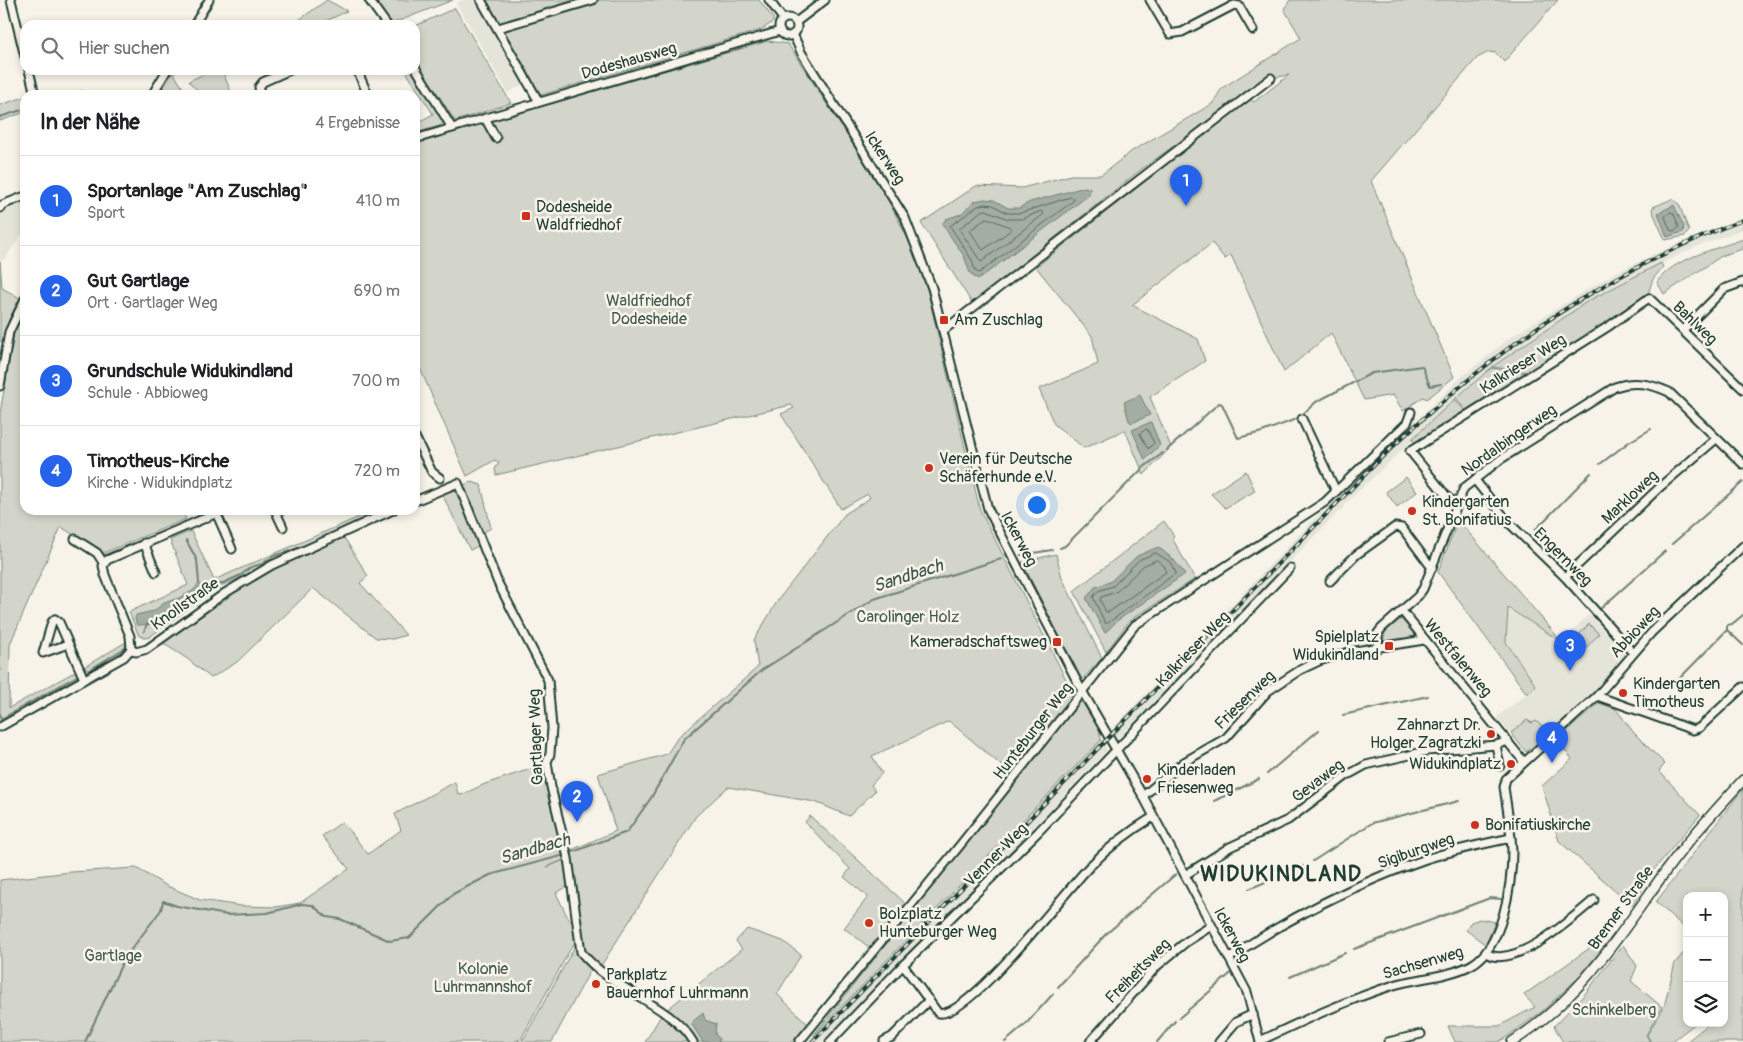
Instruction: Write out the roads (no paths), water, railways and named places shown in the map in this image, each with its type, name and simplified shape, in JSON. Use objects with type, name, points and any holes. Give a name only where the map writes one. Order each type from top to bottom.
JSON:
[{"type":"main road","name":"Bremer Straße","points":[[1512,1042],[1543,1020],[1583,983],[1616,943],[1678,855],[1743,780]]},
{"type":"street","points":[[11,0],[20,37]]},
{"type":"street","points":[[197,20],[209,0]]},
{"type":"street","points":[[369,0],[383,20]]},
{"type":"street","points":[[481,0],[539,102]]},
{"type":"street","points":[[498,28],[593,0]]},
{"type":"street","points":[[769,0],[783,19]]},
{"type":"street","points":[[796,22],[825,0]]},
{"type":"street","points":[[1150,0],[1170,34],[1182,32],[1234,5],[1239,6],[1253,30]]},
{"type":"street","points":[[790,18],[796,22],[797,30],[793,34],[784,35],[780,31],[779,26],[783,19],[790,18]]},
{"type":"street","name":"Dodeshausweg","points":[[420,138],[780,31]]},
{"type":"street","name":"Ickerweg","points":[[793,34],[801,52],[905,218],[932,288],[944,330],[988,509],[1082,691],[1143,796],[1247,992],[1260,1041]]},
{"type":"street","points":[[30,75],[34,90]]},
{"type":"street","points":[[155,90],[164,75]]},
{"type":"street","points":[[259,90],[259,87],[263,82],[279,75]]},
{"type":"street","points":[[359,75],[366,90]]},
{"type":"street","points":[[420,75],[452,128]]},
{"type":"street","points":[[944,330],[1271,78]]},
{"type":"street","points":[[485,118],[496,138]]},
{"type":"street","points":[[0,208],[2,205],[20,198]]},
{"type":"street","points":[[1683,330],[1724,289],[1743,282]]},
{"type":"street","name":"Bahlweg","points":[[1649,298],[1743,389]]},
{"type":"street","name":"Kalkrieser Weg","points":[[1457,503],[1448,498],[1410,451],[1609,326],[1649,298]]},
{"type":"street","points":[[0,386],[3,349],[13,321],[20,309]]},
{"type":"street","name":"Nordalbingerweg","points":[[1457,503],[1464,488],[1501,459],[1615,387],[1626,383],[1648,384],[1668,392],[1716,439]]},
{"type":"street","name":"Hunteburger Weg","points":[[799,1042],[955,852],[1135,625],[1306,516],[1336,491],[1407,423],[1411,412]]},
{"type":"street","points":[[1302,419],[1336,491]]},
{"type":"street","points":[[1716,439],[1743,464]]},
{"type":"street","name":"Markloweg","points":[[1565,577],[1654,493],[1716,439]]},
{"type":"street","points":[[420,447],[432,472],[440,478]]},
{"type":"street","name":"Engernweg","points":[[1474,480],[1508,522],[1565,577],[1633,653]]},
{"type":"street","name":"Gartlager Weg","points":[[420,499],[458,483],[498,583],[548,680],[552,728],[548,762],[551,787],[567,854],[582,952],[590,964],[609,980],[678,1023],[693,1042]]},
{"type":"street","points":[[1378,648],[1378,633],[1418,596],[1432,568],[1457,503]]},
{"type":"street","points":[[104,564],[108,560],[208,515]]},
{"type":"street","points":[[216,515],[232,549]]},
{"type":"street","points":[[277,515],[283,527]]},
{"type":"street","name":"Knollstraße","points":[[0,727],[124,657],[131,649],[136,652],[147,648],[225,593],[272,565],[382,515]]},
{"type":"street","points":[[1330,581],[1356,555],[1395,527],[1402,528],[1432,568]]},
{"type":"street","points":[[76,539],[97,552],[104,564],[106,580],[130,636],[131,649]]},
{"type":"street","points":[[144,544],[156,572]]},
{"type":"street","name":"Abbioweg","points":[[1524,762],[1597,696],[1633,653],[1688,596],[1743,546]]},
{"type":"street","name":"Kalkrieser Weg","points":[[1115,749],[1290,568]]},
{"type":"street","name":"Westfalenweg","points":[[1402,611],[1508,741]]},
{"type":"street","points":[[68,644],[43,653],[52,622],[55,619],[59,622],[84,679]]},
{"type":"street","name":"Friesenweg","points":[[1143,796],[1184,762],[1226,738],[1256,704],[1283,680],[1319,660],[1348,652],[1424,640]]},
{"type":"street","points":[[1597,696],[1693,730],[1699,728],[1743,686]]},
{"type":"street","points":[[1508,741],[1524,762]]},
{"type":"street","name":"Gevaweg","points":[[1185,875],[1230,847],[1288,820],[1346,776],[1366,765],[1427,751],[1496,745],[1508,741]]},
{"type":"street","points":[[1496,745],[1500,766]]},
{"type":"street","name":"Venner Weg","points":[[830,1042],[903,965],[1038,832],[1115,749]]},
{"type":"street","name":"Sachsenweg","points":[[1260,1041],[1340,1003],[1397,984],[1462,968],[1479,960],[1486,953],[1495,935],[1508,890],[1511,838],[1504,787],[1506,779],[1524,762]]},
{"type":"street","points":[[903,965],[941,1014],[975,993],[999,971],[1089,867],[1118,840],[1153,817]]},
{"type":"street","name":"Sigiburgweg","points":[[1229,958],[1279,926],[1381,877],[1427,859],[1511,838]]},
{"type":"street","points":[[1486,953],[1501,958],[1522,951],[1558,929],[1594,900]]},
{"type":"street","name":"Freiheitsweg","points":[[1090,1042],[1157,966],[1186,942],[1211,926]]},
{"type":"street","points":[[884,1041],[892,1037],[929,1000]]},
{"type":"street","points":[[1219,1042],[1236,1022],[1253,1014]]},
{"type":"street","points":[[1388,1042],[1421,1034]]},
{"type":"water","points":[[1085,187],[1090,188],[1089,195],[979,279],[970,273],[964,256],[944,227],[943,223],[946,219],[961,214],[975,201],[994,200],[1008,208],[1019,208],[1030,202]]},
{"type":"water","points":[[1674,205],[1684,227],[1683,232],[1667,237],[1658,213]]},
{"type":"water","points":[[1140,395],[1150,415],[1132,423],[1129,421],[1124,402]]},
{"type":"water","points":[[1151,422],[1160,445],[1145,460],[1132,430]]},
{"type":"water","points":[[1158,547],[1173,559],[1185,574],[1118,620],[1105,633],[1086,598],[1095,587],[1110,582],[1137,556]]},
{"type":"water","points":[[199,583],[203,587],[214,587],[161,624],[137,625],[136,615],[154,611],[164,603],[194,590]]},
{"type":"water","points":[[703,1013],[705,1020],[716,1024],[715,1034],[719,1038],[719,1042],[703,1042],[691,1023]]},
{"type":"waterway","points":[[0,117],[20,111]]},
{"type":"waterway","name":"Sandbach","points":[[1303,414],[1316,402],[1372,373],[1422,366],[1430,386],[1441,384]]},
{"type":"waterway","name":"Sandbach","points":[[1167,450],[1219,403],[1222,404],[1238,438],[1262,432],[1299,418]]},
{"type":"waterway","points":[[1600,464],[1629,442],[1651,429]]},
{"type":"waterway","name":"Sandbach","points":[[1060,548],[1065,546],[1144,467],[1163,453]]},
{"type":"waterway","points":[[1535,530],[1591,473]]},
{"type":"waterway","points":[[1672,544],[1743,482]]},
{"type":"waterway","points":[[420,494],[431,490]]},
{"type":"waterway","points":[[188,521],[203,515]]},
{"type":"waterway","points":[[214,587],[241,575],[251,567],[262,564],[274,556],[307,545],[373,515]]},
{"type":"waterway","points":[[102,556],[181,524]]},
{"type":"waterway","points":[[186,540],[197,560],[199,583]]},
{"type":"waterway","name":"Sandbach","points":[[1021,555],[1052,550]]},
{"type":"waterway","points":[[1599,610],[1665,551]]},
{"type":"waterway","name":"Sandbach","points":[[570,853],[627,832],[651,798],[684,739],[762,670],[874,599],[1001,559]]},
{"type":"waterway","points":[[1675,683],[1727,630],[1727,625],[1732,624],[1743,615]]},
{"type":"waterway","points":[[144,632],[147,624]]},
{"type":"waterway","points":[[1727,630],[1743,645]]},
{"type":"waterway","points":[[86,672],[125,648]]},
{"type":"waterway","points":[[0,714],[1,719],[77,676]]},
{"type":"waterway","points":[[1343,715],[1428,696]]},
{"type":"waterway","points":[[1267,774],[1319,730]]},
{"type":"waterway","points":[[1214,801],[1259,779]]},
{"type":"waterway","points":[[1313,861],[1372,823],[1459,801]]},
{"type":"waterway","name":"Sandbach","points":[[85,1042],[124,959],[161,910],[163,901],[177,906],[227,915],[267,913],[302,904],[312,905],[327,917],[340,919],[390,941],[409,938],[453,894],[490,875],[565,855]]},
{"type":"waterway","points":[[1249,889],[1303,866]]},
{"type":"waterway","points":[[1058,987],[1106,934],[1176,874]]},
{"type":"waterway","points":[[1354,949],[1490,898],[1501,899]]},
{"type":"waterway","points":[[1290,977],[1345,953]]},
{"type":"waterway","points":[[1179,1018],[1230,974]]},
{"type":"waterway","points":[[1005,1042],[1025,1025],[1053,994]]},
{"type":"waterway","points":[[1157,1042],[1175,1021]]},
{"type":"railway","points":[[812,1042],[1381,458],[1422,420],[1506,350],[1594,291],[1641,265],[1691,241],[1743,220]]},
{"type":"place","name":"Sportanlage \"Am Zuschlag\"","points":[[1186,206]]},
{"type":"place","name":"Dodesheide Waldfriedhof","points":[[526,216]]},
{"type":"place","name":"Am Zuschlag","points":[[944,320]]},
{"type":"place","name":"Verein für Deutsche Schäferhunde e.V.","points":[[929,468]]},
{"type":"place","name":"Kindergarten St. Bonifatius","points":[[1412,511]]},
{"type":"place","name":"Kameradschaftsweg","points":[[1057,642]]},
{"type":"place","name":"Spielplatz Widukindland","points":[[1389,646]]},
{"type":"place","name":"Grundschule Widukindland","points":[[1570,671]]},
{"type":"place","name":"Kindergarten Timotheus","points":[[1623,693]]},
{"type":"place","name":"Zahnarzt Dr. Holger Zagratzki","points":[[1491,734]]},
{"type":"place","name":"Timotheus-Kirche","points":[[1552,763]]},
{"type":"place","name":"Widukindplatz","points":[[1511,764]]},
{"type":"place","name":"Kinderladen Friesenweg","points":[[1147,779]]},
{"type":"place","name":"Gut Gartlage","points":[[577,822]]},
{"type":"place","name":"Bonifatiuskirche","points":[[1475,825]]},
{"type":"place","name":"Bolzplatz Hunteburger Weg","points":[[869,923]]},
{"type":"place","name":"Parkplatz Bauernhof Luhrmann","points":[[596,984]]},
{"type":"district","name":"WIDUKINDLAND","points":[[1281,874]]},
{"type":"park label","name":"Waldfriedhof Dodesheide","points":[[649,310]]},
{"type":"park label","name":"Carolinger Holz","points":[[908,617]]},
{"type":"park label","name":"Gartlage","points":[[113,956]]},
{"type":"park label","name":"Kolonie Luhrmannshof","points":[[483,978]]},
{"type":"park label","name":"Schinkelberg","points":[[1614,1010]]}]
